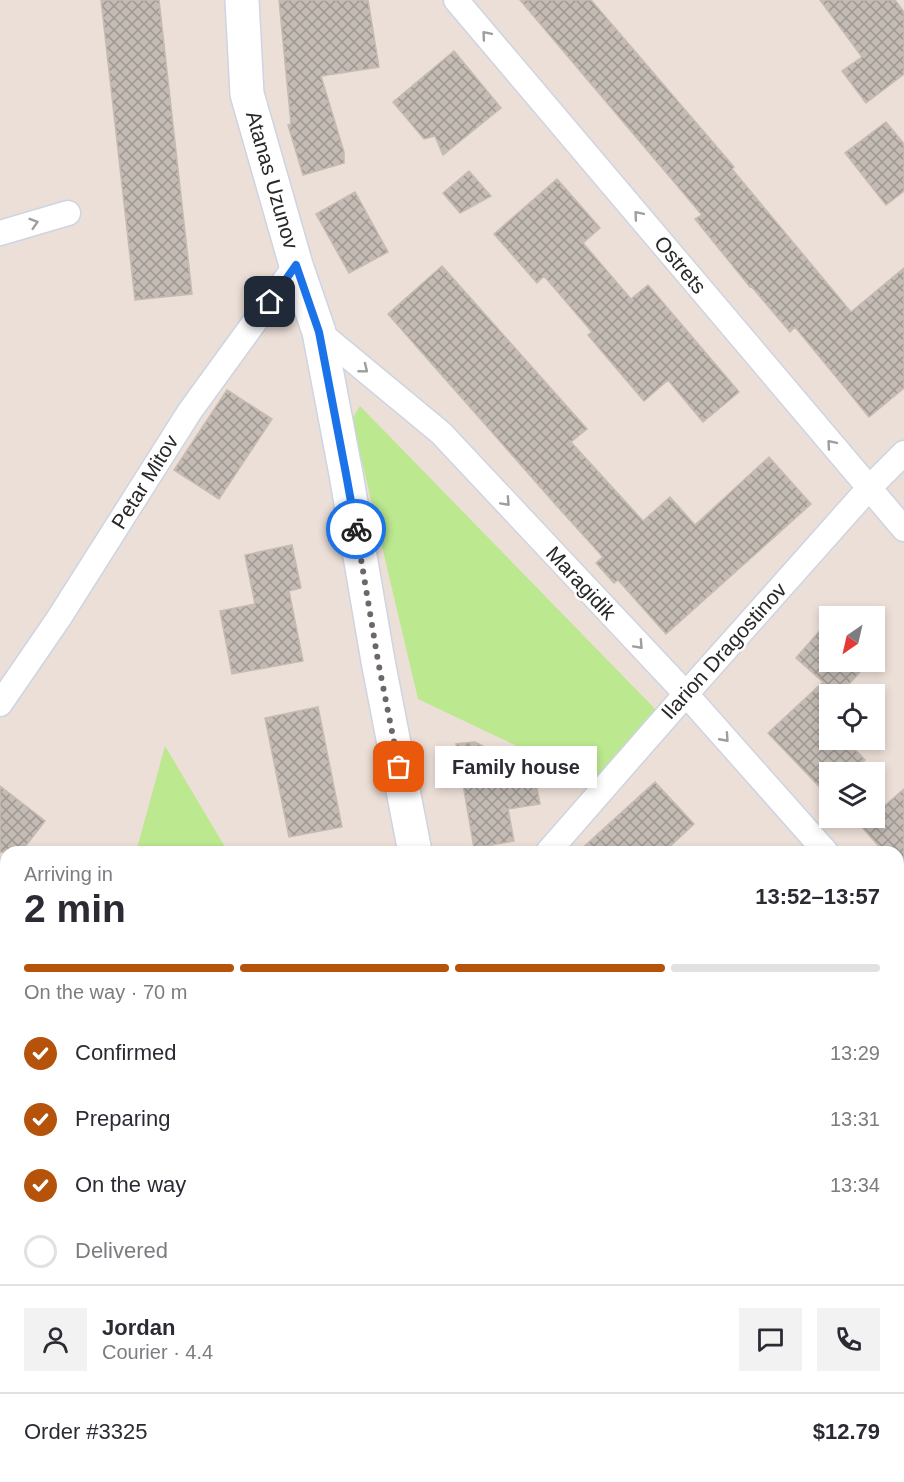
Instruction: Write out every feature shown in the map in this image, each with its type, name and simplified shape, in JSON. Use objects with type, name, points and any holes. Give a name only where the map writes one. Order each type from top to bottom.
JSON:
[{"type":"street","name":"Atanas Uzunov","points":[[242,0],[247,94],[296,265],[319,332],[414,846]]},
{"type":"street","name":"Ostrets","points":[[456,0],[904,529]]},
{"type":"street","points":[[0,233],[68,213]]},
{"type":"street","name":"Petar Mitov","points":[[0,704],[59,618],[190,411],[296,265]]},
{"type":"street","name":"Maragidik","points":[[319,332],[441,433],[686,694],[821,846]]},
{"type":"street","name":"Ilarion Dragostinov","points":[[553,846],[869,488],[904,453]]},
{"type":"green space","points":[[360,406],[658,712],[593,782],[418,699],[352,419]]},
{"type":"green space","points":[[165,746],[224,846],[138,846]]},
{"type":"building","points":[[101,0],[159,0],[192,294],[135,300]]},
{"type":"building","points":[[279,0],[368,0],[379,67],[321,76],[344,152],[344,163],[303,175],[288,125],[291,124]]},
{"type":"building","points":[[520,0],[591,0],[734,167],[732,169],[851,312],[904,268],[904,388],[869,417],[795,327],[790,332],[750,287],[695,219],[702,215]]},
{"type":"building","points":[[820,0],[895,0],[904,12],[904,74],[866,103],[842,71],[862,57]]},
{"type":"building","points":[[454,51],[501,108],[443,155],[435,136],[424,139],[393,102]]},
{"type":"building","points":[[886,122],[904,144],[904,191],[886,205],[845,153]]},
{"type":"building","points":[[469,171],[491,196],[460,213],[443,193]]},
{"type":"building","points":[[557,179],[600,228],[583,243],[631,299],[648,285],[739,392],[703,422],[668,380],[644,401],[588,335],[592,332],[544,276],[537,283],[494,234]]},
{"type":"building","points":[[355,192],[388,252],[349,273],[316,214]]},
{"type":"building","points":[[442,266],[587,429],[571,442],[643,521],[670,497],[695,525],[769,457],[811,504],[666,634],[618,580],[614,583],[596,563],[603,557],[388,314]]},
{"type":"building","points":[[227,390],[272,419],[219,499],[174,470]]},
{"type":"building","points":[[292,545],[301,588],[289,591],[303,661],[232,674],[220,611],[255,604],[245,555]]},
{"type":"building","points":[[819,632],[819,672],[860,672],[849,684],[821,684],[823,682],[796,658]]},
{"type":"building","points":[[819,686],[819,750],[856,750],[865,760],[863,762],[819,762],[819,786],[768,733]]},
{"type":"building","points":[[318,707],[342,827],[289,837],[265,718]]},
{"type":"building","points":[[475,742],[534,773],[540,804],[508,809],[514,841],[474,846],[456,744]]},
{"type":"building","points":[[655,782],[694,824],[670,846],[585,846]]},
{"type":"building","points":[[0,786],[45,821],[26,846],[0,846]]},
{"type":"building","points":[[904,789],[904,846],[879,846],[863,828],[885,828],[885,805]]},
{"type":"way so far","points":[[356,529],[378,661],[399,767]]},
{"type":"place","name":"Family house","points":[[399,767]]},
{"type":"route","points":[[270,302],[296,265],[319,332],[356,529]]}]
